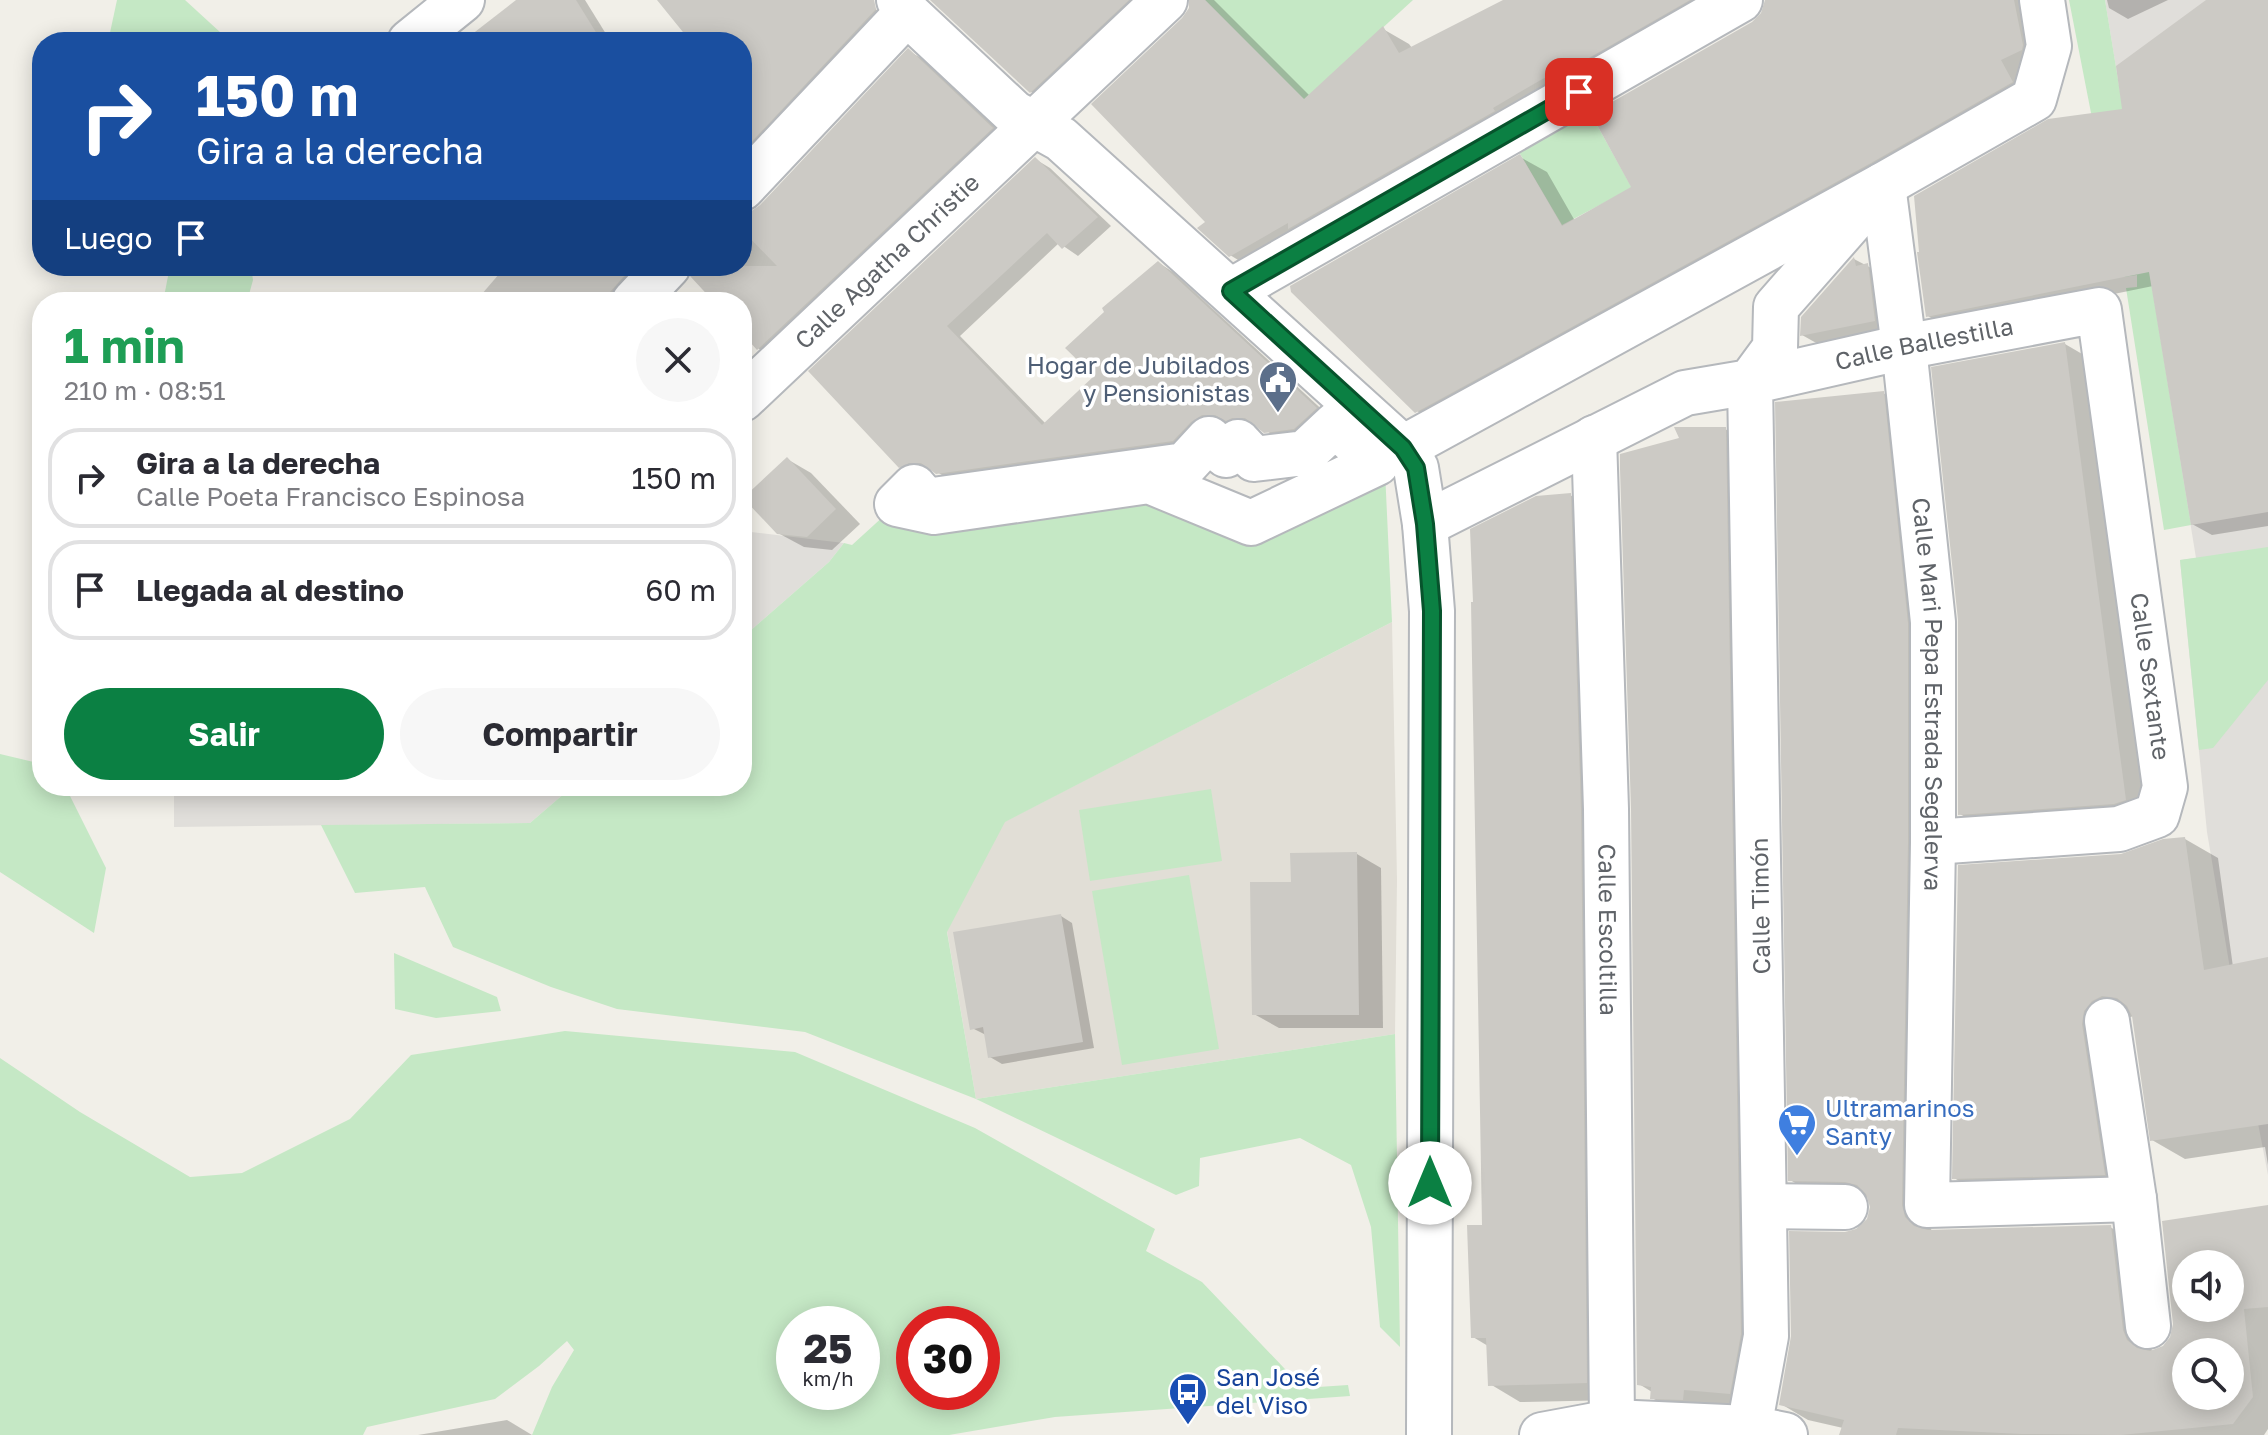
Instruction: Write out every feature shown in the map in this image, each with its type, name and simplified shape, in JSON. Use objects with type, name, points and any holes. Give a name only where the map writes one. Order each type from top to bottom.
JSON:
[{"type":"street","points":[[422,32],[462,0]]},
{"type":"street","name":"Calle Agatha Christie","points":[[752,390],[1165,0]]},
{"type":"street","points":[[1231,291],[1740,0]]},
{"type":"street","points":[[1429,1435],[1432,611],[1425,524],[1416,468],[1390,456],[1335,425],[1305,453],[1254,459],[1238,442],[1226,455],[1209,439],[1185,465],[926,501],[914,487],[897,504],[934,512],[1149,481],[1251,523],[1390,456],[2034,99],[2049,46],[2042,0]]},
{"type":"street","points":[[752,177],[903,6],[1014,113],[1061,139],[1231,291],[1390,456]]},
{"type":"street","points":[[1750,382],[1775,348],[1776,307],[1883,185]]},
{"type":"street","name":"Calle Mari Pepa Estrada Segalerva","points":[[1883,185],[1904,347],[1933,622],[1927,1205],[2134,1199]]},
{"type":"street","points":[[643,292],[659,276]]},
{"type":"street","points":[[1706,281],[1747,281],[1776,307]]},
{"type":"street","name":"Calle Ballestilla","points":[[1425,524],[1685,393],[2099,310]]},
{"type":"street","name":"Calle Sextante","points":[[1933,842],[2119,829],[2157,815],[2165,787],[2099,310]]},
{"type":"street","name":"Calle Timón","points":[[1750,382],[1767,1432]]},
{"type":"street","name":"Calle Escoltilla","points":[[1594,438],[1606,809],[1612,1422]]},
{"type":"street","points":[[2107,1021],[2134,1199],[2148,1326]]},
{"type":"street","points":[[1765,1206],[1845,1207]]},
{"type":"street","points":[[1542,1435],[1612,1422],[1767,1432]]},
{"type":"shaded area","points":[[2105,0],[2268,0],[2268,1175],[2207,832],[2180,560],[2196,558]]},
{"type":"shaded area","points":[[752,532],[844,543],[829,562],[752,629]]},
{"type":"shaded area","points":[[1392,622],[1397,880],[1395,1034],[976,1099],[947,931],[1004,822]]},
{"type":"shaded area","points":[[174,796],[561,796],[530,823],[174,827]]},
{"type":"green space","points":[[117,0],[185,0],[220,32],[110,32]]},
{"type":"green space","points":[[1205,0],[1413,0],[1304,100]]},
{"type":"green space","points":[[2069,0],[2105,0],[2191,525],[2164,530],[2126,288],[2137,287],[2137,275],[2123,277]]},
{"type":"green space","points":[[1587,107],[1632,188],[1562,225],[1516,147]]},
{"type":"green space","points":[[168,276],[252,276],[250,292],[165,292]]},
{"type":"green space","points":[[1385,471],[1392,622],[1005,822],[947,932],[976,1099],[805,1032],[617,1009],[551,987],[453,947],[425,887],[355,893],[321,825],[530,823],[561,796],[752,796],[752,629],[829,562],[844,543],[852,545],[897,504],[1149,481],[1251,523]]},
{"type":"green space","points":[[2268,547],[2268,680],[2213,748],[2199,750],[2180,560]]},
{"type":"green space","points":[[0,754],[32,762],[32,796],[70,796],[106,868],[94,933],[0,872]]},
{"type":"green space","points":[[1211,789],[1222,861],[1090,881],[1079,810]]},
{"type":"green space","points":[[1189,875],[1219,1049],[1122,1065],[1092,891]]},
{"type":"green space","points":[[394,953],[497,997],[501,1011],[436,1018],[395,1009]]},
{"type":"green space","points":[[565,1031],[795,1052],[975,1128],[1155,1229],[1146,1251],[1202,1282],[1303,1388],[1348,1385],[1350,1396],[1055,1417],[949,1435],[532,1435],[552,1387],[574,1350],[567,1341],[495,1399],[367,1427],[363,1435],[0,1435],[0,1058],[80,1112],[190,1177],[242,1173],[350,1119],[411,1055]]},
{"type":"green space","points":[[1395,1034],[1400,1347],[1380,1327],[1371,1227],[1351,1165],[1300,1138],[1200,1158],[1199,1186],[1176,1195],[976,1099]]},
{"type":"building","points":[[516,0],[576,0],[596,32],[475,32]]},
{"type":"building","points":[[657,0],[874,0],[876,9],[752,141],[752,32],[683,32]]},
{"type":"building","points":[[930,0],[1129,0],[1030,93]]},
{"type":"building","points":[[1189,0],[1205,0],[1304,99],[1383,26],[1399,53],[1503,0],[1690,0],[1566,71],[1564,67],[1532,85],[1493,108],[1495,111],[1288,229],[1288,223],[1229,257],[1197,228],[1205,222],[1091,104],[1182,18],[1189,8]]},
{"type":"building","points":[[1765,0],[2014,0],[2023,45],[2022,50],[2001,60],[2013,82],[1415,413],[1291,292],[1290,286],[1520,154],[1562,226],[1631,187],[1591,114],[1752,22],[1761,13]]},
{"type":"building","points":[[2206,0],[2268,0],[2268,512],[2191,525],[2149,272],[1926,317],[1917,252],[1914,196],[2048,119],[2122,109],[2116,66]]},
{"type":"building","points":[[908,48],[993,128],[757,350],[752,344],[752,292],[705,292],[690,276],[752,276],[752,266],[777,266],[752,240],[752,211]]},
{"type":"building","points":[[1035,157],[1098,217],[1062,249],[1047,233],[947,326],[1042,425],[1094,376],[1065,348],[1104,312],[1102,308],[1158,261],[1317,408],[1294,429],[1264,433],[1245,418],[1226,421],[1215,415],[1202,415],[1173,441],[936,474],[921,463],[909,463],[899,468],[808,371]]},
{"type":"building","points":[[1854,257],[1856,266],[1868,263],[1875,321],[1800,336],[1801,317]]},
{"type":"building","points":[[497,276],[624,276],[610,292],[484,292]]},
{"type":"building","points":[[2065,342],[2126,800],[2114,804],[1958,815],[1958,620],[1931,367]]},
{"type":"building","points":[[1884,391],[1908,623],[1902,1205],[1905,1217],[1914,1226],[1928,1230],[2111,1225],[2123,1330],[2127,1340],[2137,1348],[2150,1351],[2163,1346],[2170,1337],[2173,1322],[2244,1322],[2244,1309],[2253,1397],[2244,1409],[2244,1338],[2172,1338],[2172,1410],[2243,1410],[2233,1424],[2121,1435],[1898,1428],[1896,1435],[1839,1435],[1844,1420],[1779,1405],[1791,1336],[1789,1231],[1845,1232],[1856,1229],[1867,1219],[1870,1207],[1866,1194],[1857,1185],[1788,1181],[1775,402]]},
{"type":"building","points":[[1674,427],[1726,427],[1741,1334],[1730,1394],[1684,1390],[1683,1400],[1650,1399],[1651,1387],[1637,1385],[1631,809],[1620,469],[1620,454],[1679,438]]},
{"type":"building","points":[[787,457],[836,509],[807,537],[777,534],[752,508],[752,490]]},
{"type":"building","points":[[1571,493],[1581,810],[1587,1383],[1488,1386],[1486,1338],[1471,1338],[1467,1225],[1482,1225],[1470,529],[1536,496]]},
{"type":"building","points":[[2185,837],[2204,970],[2268,957],[2268,1124],[2150,1141],[2132,1016],[2127,1006],[2117,998],[2102,996],[2092,1001],[2084,1011],[2082,1024],[2105,1175],[1952,1179],[1958,865],[2121,854],[2163,839]]},
{"type":"building","points":[[1357,852],[1359,1015],[1252,1015],[1250,882],[1291,882],[1290,853]]},
{"type":"building","points":[[1061,914],[1083,1042],[988,1058],[983,1027],[970,1030],[953,932]]},
{"type":"building","points":[[2268,1205],[2268,1307],[2244,1309],[2244,1250],[2172,1250],[2172,1315],[2162,1221]]},
{"type":"place","name":"Hogar de Jubilados y Pensionistas","points":[[1278,414]]},
{"type":"place","name":"Ultramarinos Santy","points":[[1797,1157]]},
{"type":"place","name":"San José del Viso","points":[[1188,1426]]},
{"type":"route","points":[[1430,1183],[1432,611],[1425,524],[1416,468],[1403,448],[1231,291],[1579,92]]}]
